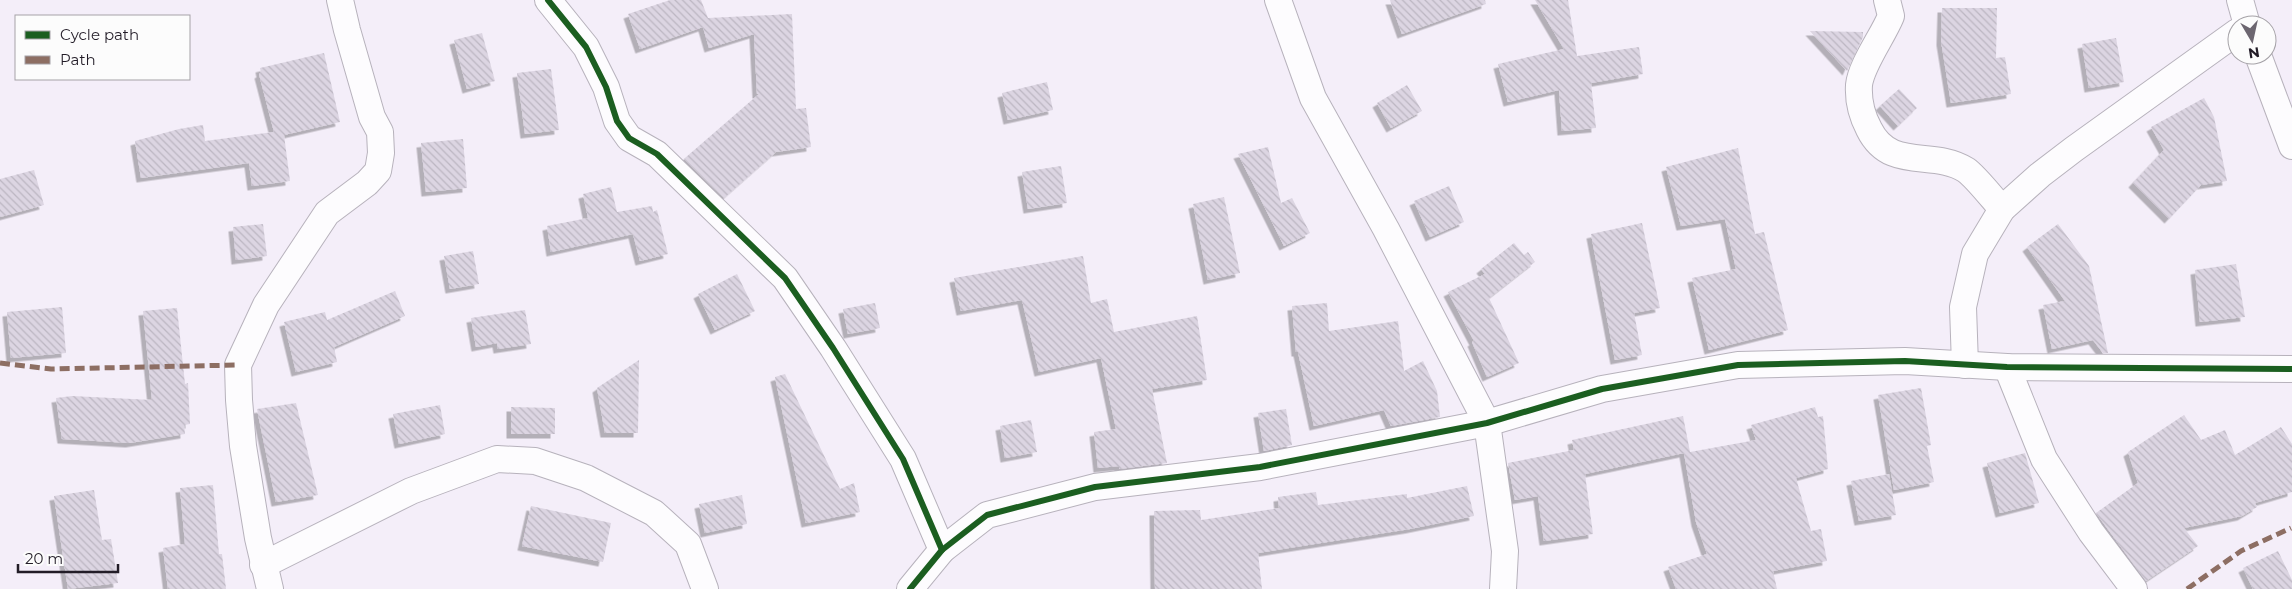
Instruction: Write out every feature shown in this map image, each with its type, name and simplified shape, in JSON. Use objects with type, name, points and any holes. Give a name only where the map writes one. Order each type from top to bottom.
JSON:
[{"type":"street","points":[[340,0],[370,108],[380,132],[381,153],[378,170],[367,184],[327,213],[266,305],[238,365],[243,446],[267,577],[411,491],[497,459],[535,461],[586,478],[654,513],[688,544],[705,589]]},
{"type":"street","points":[[548,0],[586,47],[606,87],[617,121],[629,138],[657,154],[785,278],[833,348],[903,459],[942,550]]},
{"type":"street","points":[[1278,0],[1313,98],[1386,229],[1487,423],[1505,551],[1503,589]]},
{"type":"street","points":[[1887,0],[1891,16],[1872,52],[1859,84],[1862,115],[1874,140],[1896,155],[1938,160],[1966,170],[2002,209]]},
{"type":"street","points":[[2240,0],[2244,15]]},
{"type":"street","points":[[1965,365],[1963,307],[1975,254],[2002,209],[2053,164],[2227,39]]},
{"type":"street","points":[[2262,65],[2292,146]]},
{"type":"street","points":[[910,589],[942,550],[987,515],[1095,487],[1260,467],[1487,423],[1602,389],[1738,365],[1905,361],[2007,366],[2292,369]]},
{"type":"street","points":[[2007,366],[2044,459],[2091,532],[2134,589]]},
{"type":"building","points":[[670,0],[701,0],[708,18],[792,14],[796,109],[806,108],[811,147],[776,152],[724,198],[684,159],[759,94],[757,94],[754,34],[709,48],[703,27],[640,49],[628,14]]},
{"type":"building","points":[[1390,0],[1485,0],[1486,4],[1402,34]]},
{"type":"building","points":[[1535,0],[1568,0],[1577,56],[1639,47],[1643,74],[1591,83],[1596,128],[1562,131],[1559,90],[1508,102],[1498,64],[1564,49]]},
{"type":"building","points":[[1942,8],[1997,8],[1996,58],[2005,57],[2011,94],[1951,103],[1941,41]]},
{"type":"building","points":[[1810,31],[1863,32],[1863,37],[1847,71]]},
{"type":"building","points":[[482,33],[495,81],[467,89],[454,40]]},
{"type":"building","points":[[2116,38],[2124,82],[2089,88],[2082,44]]},
{"type":"building","points":[[324,53],[340,122],[284,135],[290,181],[252,186],[249,163],[141,178],[135,141],[179,129],[203,125],[205,141],[274,132],[259,74],[261,73],[260,68]]},
{"type":"building","points":[[551,69],[559,130],[525,134],[517,73]]},
{"type":"building","points":[[1047,82],[1053,110],[1008,120],[1002,93]]},
{"type":"building","points":[[1407,85],[1422,111],[1391,128],[1377,103]]},
{"type":"building","points":[[1899,89],[1917,108],[1898,126],[1880,106]]},
{"type":"building","points":[[2204,98],[2214,117],[2227,181],[2201,185],[2169,219],[2133,183],[2164,150],[2151,127]]},
{"type":"building","points":[[463,139],[467,188],[426,192],[421,143]]},
{"type":"building","points":[[1268,147],[1281,203],[1292,198],[1310,233],[1284,246],[1238,154]]},
{"type":"building","points":[[1738,148],[1755,234],[1764,232],[1788,330],[1709,350],[1692,278],[1736,269],[1725,219],[1681,226],[1666,167]]},
{"type":"building","points":[[1061,166],[1067,203],[1028,209],[1022,172]]},
{"type":"building","points":[[34,170],[44,205],[0,217],[0,179]]},
{"type":"building","points":[[1449,186],[1464,222],[1430,237],[1414,201]]},
{"type":"building","points":[[611,187],[617,212],[652,206],[653,212],[657,210],[668,254],[640,261],[633,234],[551,252],[547,226],[588,218],[583,194]]},
{"type":"building","points":[[1224,197],[1240,273],[1208,280],[1193,204]]},
{"type":"building","points":[[1642,223],[1660,308],[1634,313],[1642,355],[1615,360],[1591,234]]},
{"type":"building","points":[[263,224],[267,256],[236,260],[233,227]]},
{"type":"building","points":[[2058,224],[2089,266],[2108,353],[2103,353],[2093,340],[2052,349],[2043,305],[2065,301],[2027,247]]},
{"type":"building","points":[[1514,243],[1524,255],[1528,252],[1535,262],[1489,298],[1519,363],[1487,377],[1472,342],[1474,341],[1448,292],[1485,274],[1481,269]]},
{"type":"building","points":[[473,251],[479,284],[450,289],[444,256]]},
{"type":"building","points":[[1083,256],[1091,303],[1107,299],[1114,332],[1197,316],[1207,380],[1152,389],[1167,463],[1119,469],[1119,466],[1098,468],[1094,432],[1116,429],[1101,358],[1039,372],[1022,300],[961,311],[954,278]]},
{"type":"building","points":[[2236,264],[2245,317],[2200,322],[2195,270]]},
{"type":"building","points":[[737,274],[755,311],[715,330],[698,294]]},
{"type":"building","points":[[395,291],[405,316],[334,347],[337,362],[296,372],[284,322],[325,312],[327,320]]},
{"type":"building","points":[[875,303],[880,328],[848,334],[843,309]]},
{"type":"building","points":[[1327,303],[1329,331],[1398,321],[1404,371],[1423,361],[1437,391],[1440,417],[1391,426],[1384,410],[1314,426],[1298,352],[1296,352],[1292,306]]},
{"type":"building","points":[[62,307],[66,353],[11,358],[7,312]]},
{"type":"building","points":[[177,308],[185,384],[188,383],[190,424],[184,425],[185,434],[130,443],[62,439],[56,398],[72,396],[152,400],[143,311]]},
{"type":"building","points":[[525,310],[531,344],[498,349],[497,343],[476,347],[471,318]]},
{"type":"building","points":[[639,360],[638,433],[605,433],[597,388]]},
{"type":"building","points":[[785,374],[840,489],[854,483],[860,512],[806,523],[775,377]]},
{"type":"building","points":[[1921,388],[1931,445],[1927,446],[1934,482],[1894,490],[1878,395]]},
{"type":"building","points":[[296,403],[318,495],[276,502],[257,409]]},
{"type":"building","points":[[440,405],[445,434],[399,444],[393,414]]},
{"type":"building","points":[[511,407],[555,408],[555,434],[511,434]]},
{"type":"building","points":[[1815,407],[1818,417],[1823,416],[1828,469],[1796,478],[1811,531],[1821,529],[1827,561],[1773,571],[1777,589],[1676,589],[1668,567],[1707,554],[1696,522],[1684,453],[1585,474],[1593,534],[1544,541],[1538,496],[1515,500],[1508,463],[1574,450],[1572,440],[1683,416],[1690,452],[1756,440],[1751,425]]},
{"type":"building","points":[[1286,409],[1292,445],[1264,451],[1258,413]]},
{"type":"building","points":[[2184,415],[2201,440],[2225,430],[2235,455],[2281,427],[2292,444],[2292,492],[2255,503],[2257,507],[2242,516],[2184,528],[2198,546],[2146,581],[2096,513],[2138,483],[2128,452]]},
{"type":"building","points":[[1031,420],[1037,452],[1005,458],[1000,426]]},
{"type":"building","points":[[2025,453],[2039,503],[2000,513],[1987,463]]},
{"type":"building","points":[[1889,474],[1896,515],[1859,521],[1851,481]]},
{"type":"building","points":[[213,485],[219,554],[222,554],[226,589],[168,589],[163,548],[185,544],[180,488]]},
{"type":"building","points":[[1467,486],[1474,516],[1410,529],[1258,553],[1262,589],[1155,589],[1154,511],[1200,510],[1201,520],[1279,508],[1278,497],[1316,492],[1318,505],[1407,494],[1407,498]]},
{"type":"building","points":[[94,490],[102,540],[111,539],[118,583],[68,589],[54,496]]},
{"type":"building","points":[[742,495],[747,524],[705,533],[699,504]]},
{"type":"building","points":[[531,506],[611,523],[603,562],[522,546]]},
{"type":"building","points":[[2278,551],[2292,580],[2292,589],[2253,589],[2243,568]]},
{"type":"marked path","points":[[0,363],[51,369],[238,365]]},
{"type":"marked path","points":[[2187,589],[2241,551],[2291,528]]},
{"type":"cycle path","points":[[548,0],[586,47],[606,87],[617,121],[629,138],[657,154],[785,278],[833,348],[903,459],[942,550]]},
{"type":"cycle path","points":[[910,589],[942,550],[987,515],[1095,487],[1260,467],[1487,423],[1602,389],[1738,365],[1905,361],[2007,367],[2292,369]]}]
